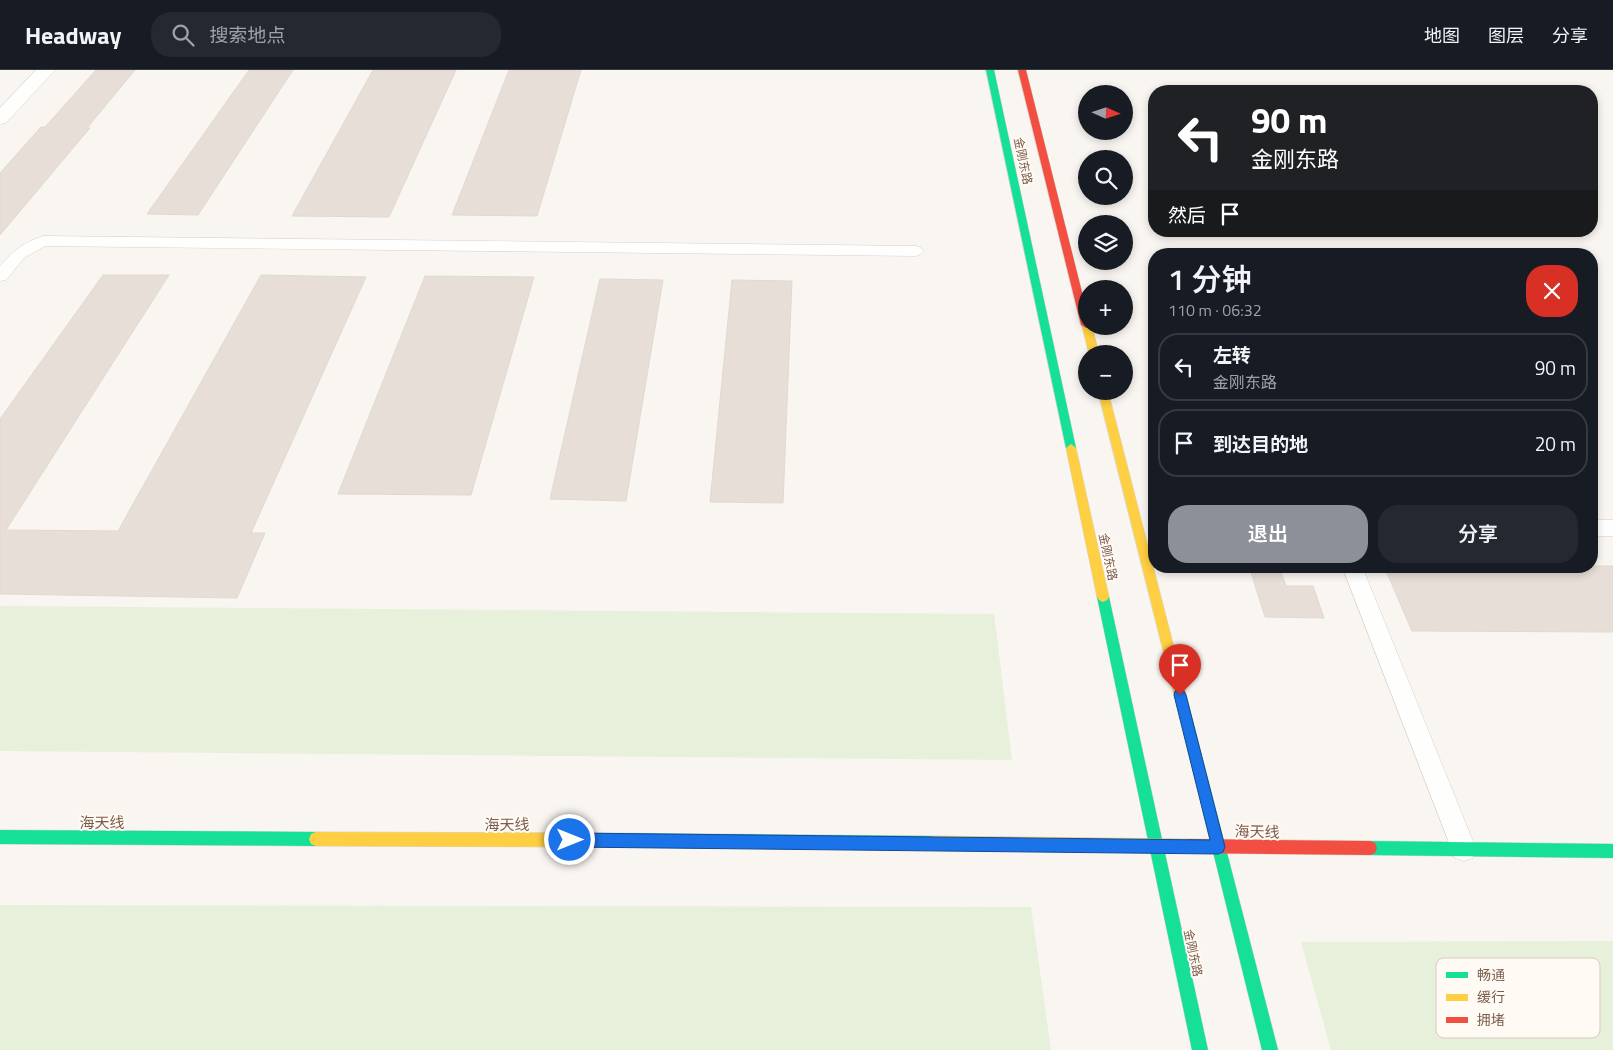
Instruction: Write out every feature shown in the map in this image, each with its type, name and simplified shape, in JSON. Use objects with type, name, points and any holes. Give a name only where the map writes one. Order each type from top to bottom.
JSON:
[{"type":"main road","name":"金刚东路","points":[[990,70],[1200,1050]]},
{"type":"main road","name":"金刚东路","points":[[1022,70],[1078,294]]},
{"type":"main road","points":[[1105,400],[1148,569]]},
{"type":"main road","points":[[1149,573],[1270,1050]]},
{"type":"main road","name":"海天线","points":[[0,837],[727,841],[1613,851]]},
{"type":"street","points":[[0,119],[46,70]]},
{"type":"lane","points":[[0,276],[19,252],[30,245],[44,242],[916,251]]},
{"type":"lane","points":[[1598,528],[1613,528]]},
{"type":"lane","points":[[1355,573],[1464,849]]},
{"type":"green space","points":[[0,606],[994,614],[1012,760],[0,751]]},
{"type":"green space","points":[[0,905],[1031,907],[1051,1050],[0,1050]]},
{"type":"green space","points":[[1613,941],[1613,1050],[1331,1050],[1301,942]]},
{"type":"building","points":[[96,70],[135,70],[87,128],[90,128],[0,235],[0,173],[41,127],[45,127]]},
{"type":"building","points":[[249,70],[293,70],[198,215],[147,214]]},
{"type":"building","points":[[373,70],[456,70],[389,217],[292,216]]},
{"type":"building","points":[[509,70],[581,70],[537,216],[452,215]]},
{"type":"building","points":[[103,275],[169,275],[6,530],[118,531],[261,275],[366,277],[251,533],[265,533],[237,598],[0,594],[0,419]]},
{"type":"building","points":[[425,276],[534,277],[471,495],[338,494]]},
{"type":"building","points":[[600,279],[663,280],[626,501],[550,499]]},
{"type":"building","points":[[732,280],[792,281],[783,503],[710,502]]},
{"type":"building","points":[[1598,566],[1613,566],[1613,632],[1412,631],[1387,573],[1598,573]]},
{"type":"building","points":[[1251,573],[1281,573],[1286,586],[1313,586],[1324,618],[1265,617]]},
{"type":"traffic: fast","points":[[990,70],[1071,448]]},
{"type":"traffic: fast","points":[[1103,597],[1200,1050]]},
{"type":"traffic: fast","points":[[1181,698],[1270,1050]]},
{"type":"traffic: fast","points":[[0,837],[316,839]]},
{"type":"traffic: fast","points":[[597,840],[932,843]]},
{"type":"traffic: fast","points":[[1370,848],[1613,851]]},
{"type":"traffic: slow","points":[[1089,335],[1092,345]]},
{"type":"traffic: slow","points":[[1105,400],[1148,568]]},
{"type":"traffic: slow","points":[[1071,448],[1103,597]]},
{"type":"traffic: slow","points":[[1149,573],[1181,698]]},
{"type":"traffic: slow","points":[[316,839],[597,840]]},
{"type":"traffic: slow","points":[[932,843],[1189,846]]},
{"type":"traffic: jam","points":[[1022,70],[1078,293]]},
{"type":"traffic: jam","points":[[1189,846],[1370,848]]},
{"type":"route","points":[[570,840],[1218,847],[1180,695]]}]
